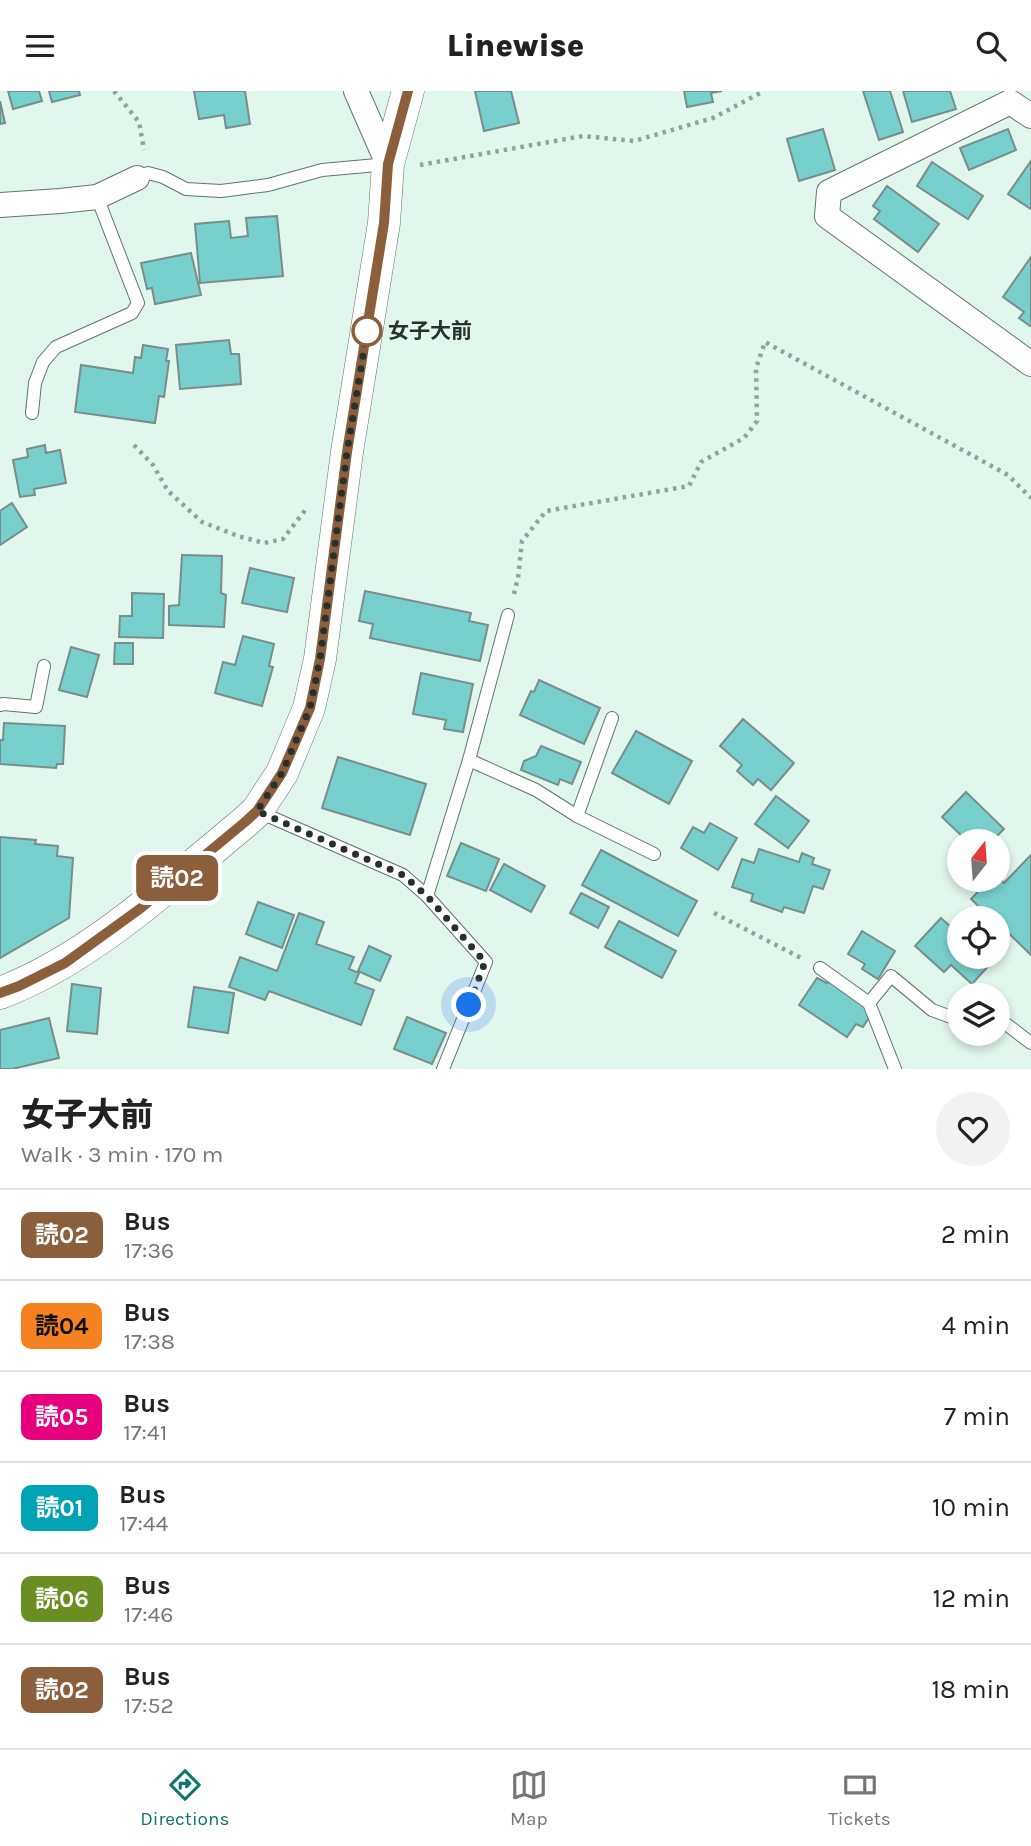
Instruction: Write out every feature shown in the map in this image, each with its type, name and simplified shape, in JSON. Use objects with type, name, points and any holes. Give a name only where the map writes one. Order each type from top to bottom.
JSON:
[{"type":"street","points":[[356,91],[402,165]]},
{"type":"street","points":[[0,993],[65,963],[141,908],[245,822],[257,811],[282,773],[295,745],[310,708],[320,659],[347,452],[384,223],[402,165],[408,91]]},
{"type":"street","points":[[1031,116],[1010,102],[829,192],[827,216],[1031,364]]},
{"type":"street","points":[[0,205],[97,197],[142,175]]},
{"type":"lane","points":[[142,175],[163,177],[186,189],[221,191],[268,185],[322,170],[402,165]]},
{"type":"lane","points":[[32,413],[34,383],[43,362],[56,347],[132,313],[138,303],[97,197]]},
{"type":"lane","points":[[427,896],[469,760],[508,615]]},
{"type":"lane","points":[[0,705],[36,706],[44,666]]},
{"type":"lane","points":[[577,816],[612,718]]},
{"type":"lane","points":[[469,760],[536,790],[577,816],[654,853]]},
{"type":"lane","points":[[257,811],[403,875],[427,896],[485,962],[443,1069]]},
{"type":"lane","points":[[820,968],[869,1003],[895,1069]]},
{"type":"lane","points":[[869,1003],[891,976],[932,1010],[947,1016]]},
{"type":"lane","points":[[1010,1026],[1031,1043]]},
{"type":"path","points":[[114,91],[139,122],[142,175]]},
{"type":"path","points":[[402,165],[583,136],[634,141],[713,118],[764,91]]},
{"type":"path","points":[[508,615],[518,578],[522,541],[546,511],[689,486],[701,462],[744,438],[757,421],[756,368],[765,342],[1008,475],[1031,498]]},
{"type":"path","points":[[134,445],[153,465],[167,491],[202,522],[238,536],[264,544],[284,539],[307,507]]},
{"type":"path","points":[[714,913],[820,968]]},
{"type":"building","points":[[8,91],[39,91],[42,101],[13,109]]},
{"type":"building","points":[[49,91],[79,91],[80,95],[52,102]]},
{"type":"building","points":[[194,91],[245,91],[250,124],[226,128],[224,115],[199,119]]},
{"type":"building","points":[[475,91],[511,91],[519,123],[484,131]]},
{"type":"building","points":[[684,91],[722,91],[711,93],[713,102],[687,107]]},
{"type":"building","points":[[863,91],[890,91],[903,132],[879,140]]},
{"type":"building","points":[[903,91],[950,91],[956,109],[912,122]]},
{"type":"building","points":[[0,101],[5,123],[0,124]]},
{"type":"building","points":[[823,129],[835,170],[799,181],[787,139]]},
{"type":"building","points":[[1008,129],[1016,150],[969,170],[960,148]]},
{"type":"building","points":[[1031,161],[1031,209],[1008,194]]},
{"type":"building","points":[[932,162],[983,196],[968,219],[917,186]]},
{"type":"building","points":[[887,186],[939,224],[918,252],[874,219],[880,211],[873,206]]},
{"type":"building","points":[[277,216],[283,276],[200,283],[195,224],[229,221],[231,238],[248,236],[246,218]]},
{"type":"building","points":[[191,253],[201,295],[155,304],[152,288],[147,289],[141,263]]},
{"type":"building","points":[[1031,257],[1030,326],[1019,318],[1024,312],[1003,297]]},
{"type":"building","points":[[229,340],[231,354],[239,354],[241,384],[180,389],[176,345]]},
{"type":"building","points":[[143,345],[168,349],[164,397],[159,396],[155,423],[75,412],[81,365],[133,373],[135,357],[141,358]]},
{"type":"building","points":[[45,445],[46,453],[60,450],[66,483],[34,489],[35,495],[20,497],[13,460],[28,457],[27,449]]},
{"type":"building","points":[[12,503],[27,527],[0,545],[0,511]]},
{"type":"building","points":[[182,555],[222,556],[221,593],[226,595],[224,627],[169,625],[169,606],[179,605]]},
{"type":"building","points":[[250,568],[294,578],[287,612],[242,603]]},
{"type":"building","points":[[365,591],[471,613],[469,621],[488,625],[480,661],[370,638],[373,624],[359,621]]},
{"type":"building","points":[[132,593],[164,594],[163,638],[119,637],[120,616],[132,616]]},
{"type":"building","points":[[243,636],[274,644],[269,666],[273,667],[262,706],[215,693],[223,662],[235,665]]},
{"type":"building","points":[[115,643],[133,643],[133,664],[114,664]]},
{"type":"building","points":[[71,647],[99,655],[87,697],[59,690]]},
{"type":"building","points":[[421,673],[473,684],[463,732],[444,729],[446,720],[413,714]]},
{"type":"building","points":[[539,680],[600,708],[584,744],[520,715]]},
{"type":"building","points":[[743,719],[794,763],[771,790],[758,779],[753,785],[737,771],[742,765],[720,746]]},
{"type":"building","points":[[4,723],[65,726],[63,764],[57,764],[56,768],[0,764],[0,740],[3,740]]},
{"type":"building","points":[[636,731],[692,761],[669,804],[612,773]]},
{"type":"building","points":[[541,746],[581,762],[572,784],[560,779],[558,785],[521,770],[524,761],[536,756]]},
{"type":"building","points":[[338,757],[426,784],[410,835],[322,808]]},
{"type":"building","points":[[966,792],[1004,829],[954,829],[942,817]]},
{"type":"building","points":[[776,796],[809,821],[788,848],[755,824]]},
{"type":"building","points":[[710,823],[737,838],[718,870],[681,848],[693,827],[704,833]]},
{"type":"building","points":[[0,837],[36,840],[35,844],[58,846],[57,856],[73,858],[69,918],[0,958]]},
{"type":"building","points":[[461,843],[499,859],[486,891],[447,876]]},
{"type":"building","points":[[759,849],[799,862],[802,853],[814,858],[812,864],[830,870],[823,889],[813,886],[804,913],[784,907],[782,912],[751,901],[753,894],[732,887],[742,859],[754,863]]},
{"type":"building","points":[[601,850],[697,901],[678,936],[582,885]]},
{"type":"building","points":[[1031,855],[1031,955],[1010,935],[1010,906],[978,906],[971,899],[977,893],[1010,893],[1010,877]]},
{"type":"building","points":[[504,864],[545,886],[531,912],[490,890]]},
{"type":"building","points":[[581,893],[609,907],[598,928],[570,913]]},
{"type":"building","points":[[258,902],[294,915],[282,948],[246,934]]},
{"type":"building","points":[[299,913],[324,922],[316,944],[354,957],[349,969],[359,973],[355,983],[374,990],[361,1025],[269,991],[265,1000],[229,987],[240,957],[277,971]]},
{"type":"building","points":[[941,918],[947,923],[947,969],[944,972],[915,946]]},
{"type":"building","points":[[619,921],[676,951],[662,978],[605,947]]},
{"type":"building","points":[[862,931],[895,951],[878,979],[862,969],[865,964],[848,954]]},
{"type":"building","points":[[369,946],[391,956],[380,981],[358,971]]},
{"type":"building","points":[[955,969],[986,969],[971,983]]},
{"type":"building","points":[[817,978],[827,983],[830,980],[868,1005],[870,1016],[863,1027],[856,1024],[847,1037],[799,1005]]},
{"type":"building","points":[[72,984],[101,988],[97,1034],[67,1031]]},
{"type":"building","points":[[194,987],[234,993],[228,1033],[188,1027]]},
{"type":"building","points":[[407,1017],[446,1033],[432,1064],[394,1049]]},
{"type":"building","points":[[49,1018],[59,1058],[12,1069],[0,1069],[0,1030]]},
{"type":"bus line","name":"読02","points":[[0,993],[65,963],[141,908],[245,822],[257,811],[282,773],[295,745],[310,708],[320,659],[347,452],[384,223],[388,164],[408,91]]},
{"type":"place","name":"女子大前","points":[[367,331]]},
{"type":"route","points":[[367,331],[368,325],[347,452],[320,659],[310,708],[282,773],[257,811],[403,875],[427,896],[485,962],[469,1005]]}]
